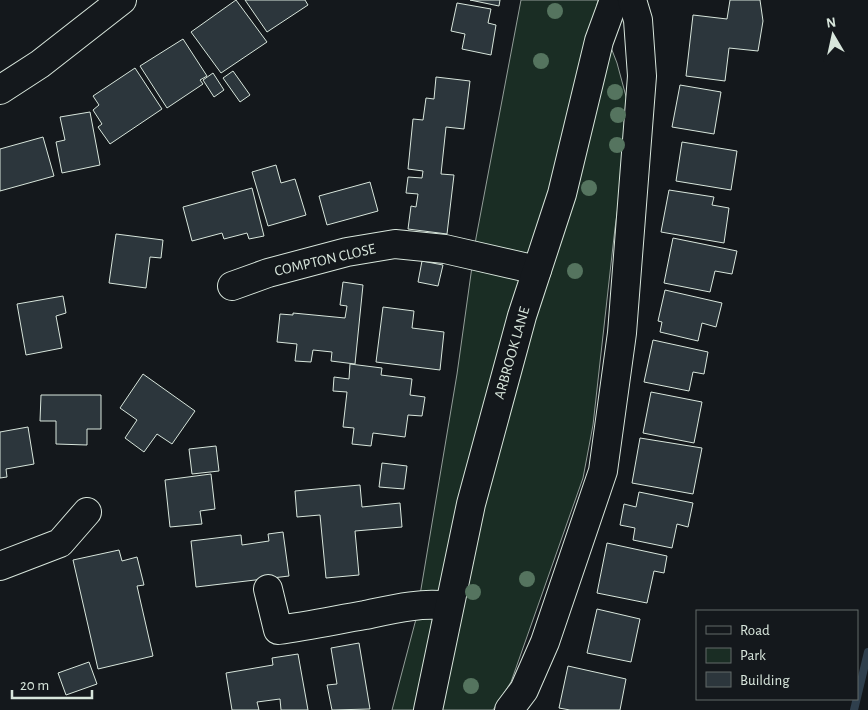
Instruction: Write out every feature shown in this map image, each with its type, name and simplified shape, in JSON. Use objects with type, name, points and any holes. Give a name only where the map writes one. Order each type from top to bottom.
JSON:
[{"type":"street","points":[[0,90],[40,64],[122,0]]},
{"type":"street","name":"ARBROOK LANE","points":[[428,710],[474,494],[522,316],[562,194],[599,41],[614,0]]},
{"type":"street","points":[[509,710],[524,690],[545,642],[603,471],[622,333],[642,76],[638,20],[632,0]]},
{"type":"street","name":"COMPTON CLOSE","points":[[232,286],[268,273],[347,252],[395,244],[445,249],[537,270]]},
{"type":"street","points":[[0,566],[60,543],[87,512]]},
{"type":"street","points":[[268,589],[278,630],[399,608],[431,604],[449,606]]},
{"type":"green space","points":[[521,0],[598,0],[596,9],[617,63],[627,100],[625,158],[615,228],[593,425],[583,478],[511,682],[493,710],[392,710],[416,619],[457,374],[476,238]]},
{"type":"building","points":[[236,0],[267,42],[221,73],[191,32]]},
{"type":"building","points":[[245,0],[305,0],[308,5],[267,32]]},
{"type":"building","points":[[470,0],[500,0],[499,6]]},
{"type":"building","points":[[730,0],[760,0],[763,21],[758,51],[729,48],[725,81],[686,76],[693,15],[727,19]]},
{"type":"building","points":[[457,3],[491,9],[488,23],[496,25],[491,55],[462,49],[465,34],[451,31]]},
{"type":"building","points":[[183,39],[207,76],[200,80],[203,84],[167,108],[140,66]]},
{"type":"building","points":[[135,68],[162,109],[110,144],[98,127],[102,124],[93,110],[99,105],[93,96]]},
{"type":"building","points":[[233,71],[250,95],[240,102],[223,78]]},
{"type":"building","points":[[213,73],[224,90],[214,97],[203,80]]},
{"type":"building","points":[[436,77],[470,81],[464,129],[446,127],[441,174],[454,175],[447,234],[408,229],[411,206],[416,207],[418,194],[406,193],[408,177],[422,178],[423,171],[408,169],[413,119],[423,120],[426,98],[434,99]]},
{"type":"building","points":[[680,85],[721,92],[714,134],[672,127]]},
{"type":"building","points":[[90,112],[100,165],[62,173],[56,142],[65,140],[60,117]]},
{"type":"building","points":[[43,137],[54,176],[0,191],[0,149]]},
{"type":"building","points":[[682,142],[737,151],[731,190],[676,181]]},
{"type":"building","points":[[276,165],[281,183],[295,179],[306,215],[268,226],[252,172]]},
{"type":"building","points":[[370,182],[378,211],[327,225],[319,196]]},
{"type":"building","points":[[252,188],[264,236],[249,239],[247,233],[224,239],[222,233],[192,241],[183,207]]},
{"type":"building","points":[[669,190],[714,197],[712,205],[729,208],[724,243],[661,232]]},
{"type":"building","points":[[116,234],[163,240],[161,258],[150,257],[146,288],[109,283]]},
{"type":"building","points":[[673,238],[737,251],[732,274],[715,271],[710,292],[664,283]]},
{"type":"building","points":[[422,261],[443,265],[438,286],[418,282]]},
{"type":"building","points":[[343,282],[363,285],[355,364],[331,361],[332,352],[313,350],[311,362],[295,361],[297,344],[277,342],[280,314],[293,315],[293,313],[345,318],[347,306],[340,305]]},
{"type":"building","points":[[665,290],[722,303],[716,327],[702,323],[698,341],[660,332],[662,322],[658,321]]},
{"type":"building","points":[[63,296],[66,313],[56,316],[62,348],[26,355],[17,304]]},
{"type":"building","points":[[383,307],[414,311],[412,328],[444,332],[440,370],[376,362]]},
{"type":"building","points":[[653,340],[708,352],[704,374],[693,372],[689,391],[644,382]]},
{"type":"building","points":[[350,364],[382,368],[381,375],[412,379],[410,395],[425,397],[422,416],[408,415],[405,437],[373,433],[371,446],[352,444],[354,428],[343,427],[347,392],[333,391],[334,377],[349,379]]},
{"type":"building","points":[[143,374],[195,411],[172,444],[157,434],[144,452],[125,438],[137,420],[120,408]]},
{"type":"building","points":[[651,392],[702,402],[694,443],[643,433]]},
{"type":"building","points":[[41,395],[101,395],[101,429],[87,429],[87,445],[56,444],[56,421],[40,421]]},
{"type":"building","points":[[28,427],[34,464],[6,469],[7,477],[0,478],[0,432]]},
{"type":"building","points":[[640,438],[702,448],[693,494],[632,483]]},
{"type":"building","points":[[216,446],[219,471],[192,474],[189,449]]},
{"type":"building","points":[[382,463],[407,466],[404,489],[379,487]]},
{"type":"building","points":[[211,474],[215,509],[200,511],[202,524],[170,527],[165,480]]},
{"type":"building","points":[[360,485],[362,507],[400,503],[402,527],[355,531],[359,575],[326,578],[320,515],[297,517],[295,491]]},
{"type":"building","points":[[639,492],[693,503],[688,527],[677,524],[672,548],[633,540],[635,528],[620,525],[624,504],[636,507]]},
{"type":"building","points":[[283,532],[289,576],[196,587],[191,541],[241,535],[242,545],[269,541],[268,534]]},
{"type":"building","points":[[607,543],[667,556],[664,573],[654,571],[647,603],[597,593]]},
{"type":"building","points":[[119,550],[122,561],[137,557],[144,585],[137,586],[153,656],[98,669],[73,560]]},
{"type":"building","points":[[597,609],[640,619],[631,662],[587,653]]},
{"type":"building","points":[[359,643],[370,709],[332,710],[327,685],[337,684],[331,648]]},
{"type":"building","points":[[298,654],[308,710],[281,710],[280,699],[257,702],[259,710],[232,710],[226,673],[273,665],[272,658]]},
{"type":"building","points":[[89,662],[97,684],[66,695],[58,673]]},
{"type":"building","points":[[568,666],[626,679],[620,710],[570,710],[559,708]]},
{"type":"waterway","points":[[858,693],[868,652]]},
{"type":"waterway","points":[[854,710],[856,700]]}]
